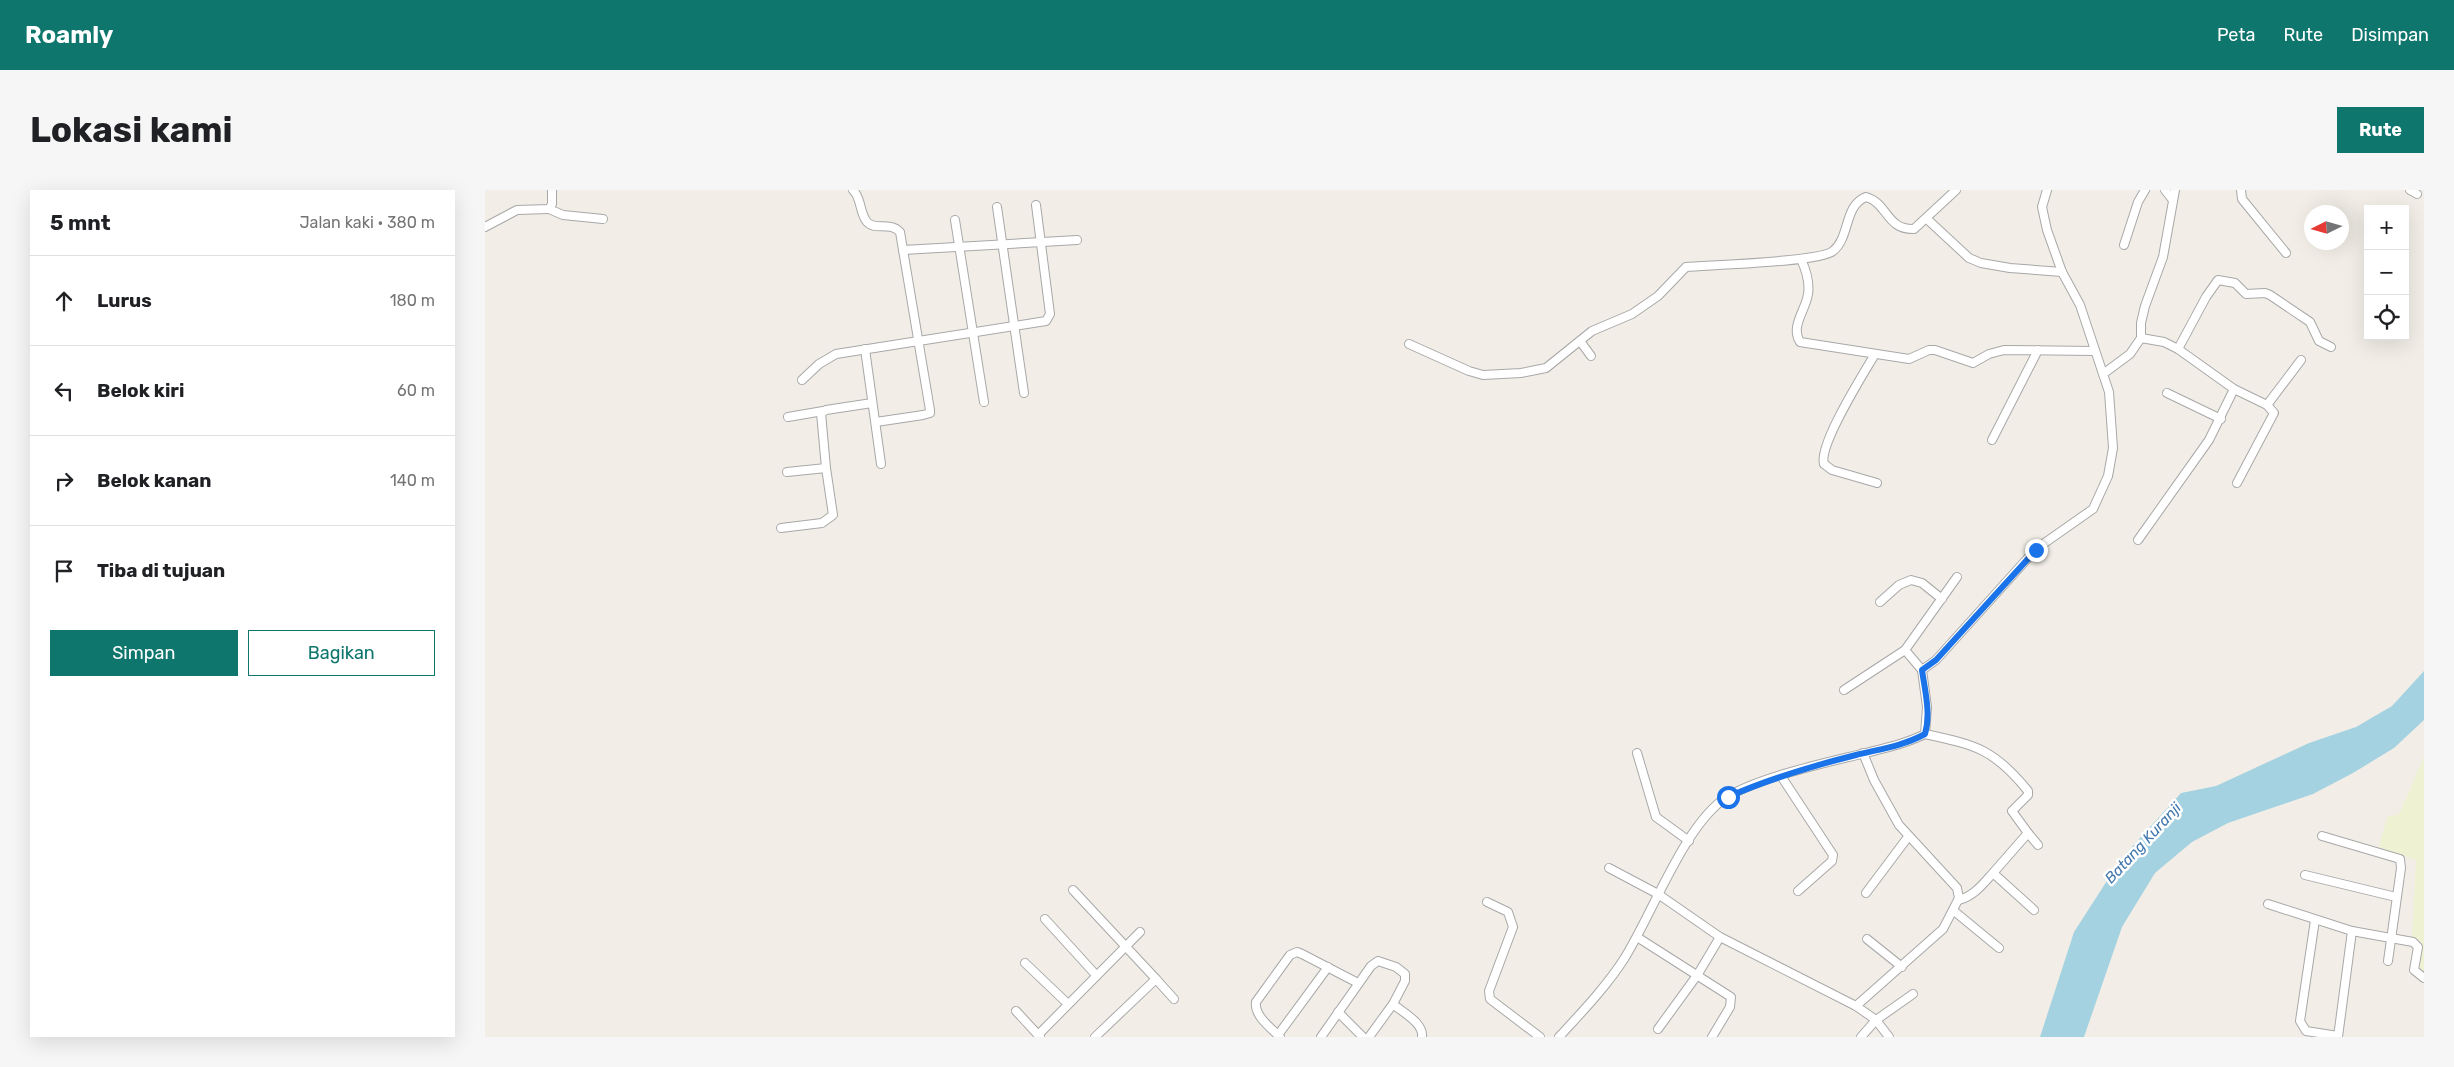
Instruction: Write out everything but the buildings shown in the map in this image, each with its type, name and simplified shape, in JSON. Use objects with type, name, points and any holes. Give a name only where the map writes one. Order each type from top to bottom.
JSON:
[{"type":"street","points":[[549,209],[552,204],[552,190]]},
{"type":"street","points":[[853,190],[858,195],[863,214],[868,223],[895,227],[900,232],[930,413],[876,422]]},
{"type":"street","points":[[1409,344],[1469,371],[1483,375],[1521,374],[1546,368],[1604,324],[1640,309],[1658,296],[1686,267],[1801,259],[1828,255],[1833,251],[1857,203],[1866,197],[1878,202],[1889,218],[1903,227],[1914,229],[1927,219],[1956,190]]},
{"type":"street","points":[[1922,670],[1936,660],[2036,550],[2093,509],[2108,476],[2113,448],[2109,392],[2080,305],[2062,272],[2047,230],[2043,207],[2047,190]]},
{"type":"street","points":[[2124,245],[2137,202],[2145,190]]},
{"type":"street","points":[[2165,190],[2172,199]]},
{"type":"street","points":[[2103,374],[2129,354],[2141,338],[2145,306],[2163,257],[2175,190]]},
{"type":"street","points":[[2241,190],[2242,199],[2286,253]]},
{"type":"street","points":[[802,380],[829,358],[865,349],[1046,321],[1051,314],[1036,205]]},
{"type":"street","points":[[997,207],[1024,393]]},
{"type":"street","points":[[485,227],[517,210],[549,209],[563,215],[603,219]]},
{"type":"street","points":[[1927,219],[1969,258],[2010,268],[2062,272]]},
{"type":"street","points":[[955,220],[985,402]]},
{"type":"street","points":[[903,250],[1077,240]]},
{"type":"street","points":[[1801,259],[1809,283],[1808,294],[1796,327],[1795,335],[1800,342],[1909,359],[1929,350],[1935,350],[1973,364],[1989,354],[2004,350],[2095,351]]},
{"type":"street","points":[[2178,349],[2205,296],[2218,280],[2235,283],[2246,294],[2265,293],[2270,295],[2311,322],[2319,341],[2331,347]]},
{"type":"street","points":[[2141,338],[2164,342],[2178,349],[2235,389],[2267,405],[2274,413],[2237,483]]},
{"type":"street","points":[[1580,341],[1591,356]]},
{"type":"street","points":[[865,349],[881,464]]},
{"type":"street","points":[[1992,440],[2039,350]]},
{"type":"street","points":[[1875,354],[1840,417],[1823,455],[1824,464],[1832,470],[1877,483]]},
{"type":"street","points":[[2267,405],[2301,360]]},
{"type":"street","points":[[2139,540],[2193,464],[2221,419],[2235,389]]},
{"type":"street","points":[[2167,393],[2221,419]]},
{"type":"street","points":[[788,417],[872,403]]},
{"type":"street","points":[[781,528],[822,523],[833,515],[820,418],[823,411]]},
{"type":"street","points":[[787,472],[826,468]]},
{"type":"street","points":[[1844,690],[1905,650],[1957,577]]},
{"type":"street","points":[[1880,602],[1899,585],[1911,580],[1922,583],[1942,599]]},
{"type":"street","points":[[1905,650],[1922,670],[1927,707],[1925,734]]},
{"type":"street","points":[[1559,1037],[1614,973],[1637,937],[1689,840],[1707,816],[1728,797],[1752,786],[1781,776],[1908,743],[1925,734],[1970,744],[2010,768],[2028,791],[2028,795],[2012,811],[2038,845]]},
{"type":"street","points":[[1637,754],[1655,817],[1689,840]]},
{"type":"street","points":[[1856,1006],[1943,929],[1959,900],[1957,888],[1908,837],[1873,780],[1863,754]]},
{"type":"street","points":[[1781,776],[1833,855],[1832,861],[1798,891]]},
{"type":"street","points":[[1959,900],[1967,898],[1977,890],[2028,833]]},
{"type":"street","points":[[2321,836],[2399,858],[2401,866],[2388,961]]},
{"type":"street","points":[[1867,893],[1908,837]]},
{"type":"street","points":[[1609,868],[1659,894],[1720,937],[1856,1006],[1876,1020],[1889,1037]]},
{"type":"street","points":[[1993,872],[2034,910]]},
{"type":"street","points":[[2305,875],[2396,898]]},
{"type":"street","points":[[1073,890],[1175,999]]},
{"type":"street","points":[[1487,902],[1508,912],[1513,927],[1489,991],[1490,999],[1540,1037]]},
{"type":"street","points":[[2268,904],[2352,931],[2413,942],[2417,945],[2413,967],[2417,974],[2424,978]]},
{"type":"street","points":[[1954,911],[1987,936],[1999,948]]},
{"type":"street","points":[[1045,919],[1096,975]]},
{"type":"street","points":[[2315,920],[2300,1021],[2306,1031],[2338,1036],[2352,931]]},
{"type":"street","points":[[1016,1011],[1039,1036],[1096,975],[1141,932]]},
{"type":"street","points":[[1637,937],[1699,974],[1728,994],[1732,1000],[1712,1037]]},
{"type":"street","points":[[1658,1029],[1699,974],[1720,937]]},
{"type":"street","points":[[1867,939],[1902,966]]},
{"type":"street","points":[[1328,967],[1279,1036],[1260,1017],[1255,1006],[1286,959],[1297,952],[1328,967],[1358,983]]},
{"type":"street","points":[[1321,1037],[1358,983],[1375,962],[1380,961],[1403,972],[1406,978],[1393,1004],[1369,1037]]},
{"type":"street","points":[[1025,963],[1068,1004]]},
{"type":"street","points":[[1095,1037],[1157,979]]},
{"type":"street","points":[[1861,1037],[1876,1020],[1913,994]]},
{"type":"street","points":[[1393,1004],[1419,1026],[1422,1037]]},
{"type":"street","points":[[1338,1012],[1363,1037]]},
{"type":"green space","points":[[2424,757],[2424,976],[2413,970],[2417,954],[2412,938],[2416,860],[2379,847],[2387,817],[2399,814]]},
{"type":"water","name":"Batang Kuranji","points":[[2424,671],[2424,720],[2394,748],[2313,794],[2228,823],[2192,842],[2155,873],[2122,927],[2084,1037],[2040,1037],[2074,932],[2121,859],[2181,793],[2216,786],[2309,743],[2356,727],[2392,706]]},
{"type":"route","points":[[1728,797],[1781,776],[1908,743],[1925,734],[1927,707],[1922,670],[1936,660],[2036,550]]}]
